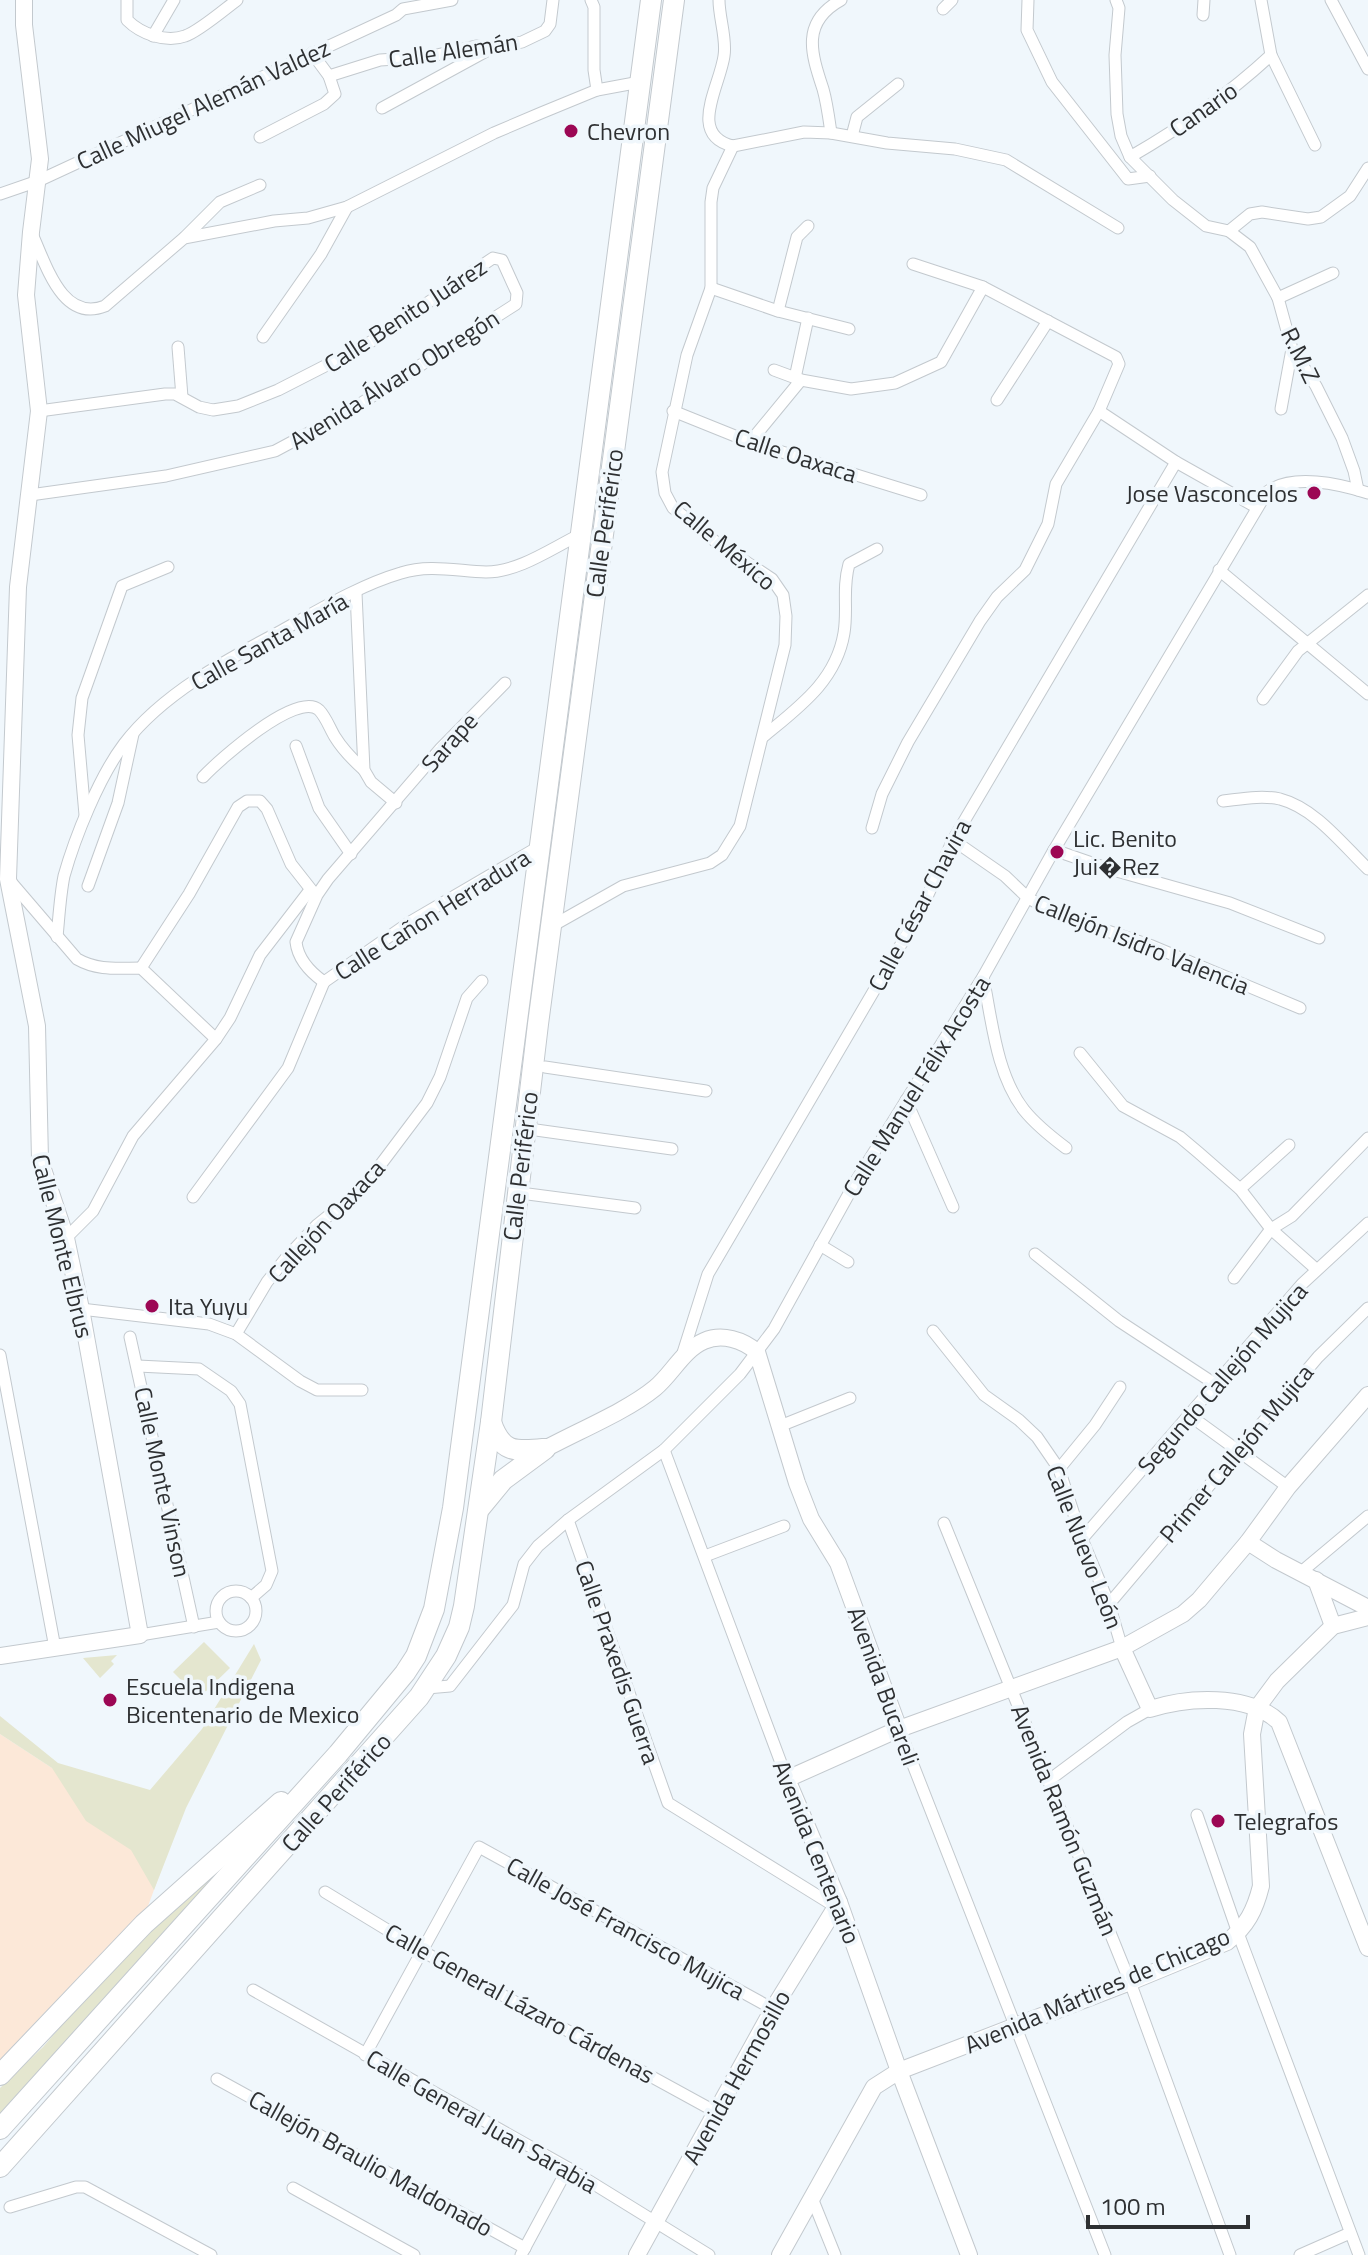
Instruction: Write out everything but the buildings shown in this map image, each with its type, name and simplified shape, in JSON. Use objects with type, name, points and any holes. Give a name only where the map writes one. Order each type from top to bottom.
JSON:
[{"type":"highway","name":"Calle Periférico","points":[[0,2129],[324,1770],[405,1673],[416,1656],[434,1609],[453,1508],[651,0]]},
{"type":"highway","name":"Calle Periférico","points":[[0,2167],[427,1688],[446,1656],[462,1618],[491,1422],[538,1024],[674,0]]},
{"type":"highway","points":[[507,1270],[521,1252],[545,1067],[546,1041],[538,1024]]},
{"type":"highway","points":[[491,1422],[497,1439],[509,1449],[545,1449]]},
{"type":"highway","points":[[478,1511],[495,1487],[545,1449]]},
{"type":"highway","points":[[0,2075],[144,1924],[276,1806],[324,1770]]},
{"type":"street","name":"Calle Monte Elbrus","points":[[24,0],[24,25],[40,159],[26,295],[39,411],[18,587],[8,879],[37,1026],[40,1160],[66,1238],[81,1309],[140,1635]]},
{"type":"street","points":[[127,0],[127,20],[137,30],[153,36],[185,36],[237,0]]},
{"type":"street","points":[[153,36],[174,0]]},
{"type":"street","name":"Calle Miugel Alemán Valdez","points":[[0,194],[38,181],[396,15],[403,4],[452,0]]},
{"type":"street","name":"Calle Alemán","points":[[329,76],[380,60],[428,57],[476,46],[492,48],[522,42],[539,35],[550,24],[553,0]]},
{"type":"street","points":[[591,0],[594,7],[597,90]]},
{"type":"street","points":[[719,0],[725,54],[708,124],[714,137],[722,144],[733,146],[804,132],[955,149],[1006,160],[1118,228]]},
{"type":"street","points":[[831,133],[812,50],[813,34],[824,13],[841,0]]},
{"type":"street","points":[[1028,0],[1027,30],[1052,82],[1128,179],[1150,176]]},
{"type":"street","points":[[1203,15],[1204,0]]},
{"type":"street","points":[[1261,0],[1271,55],[1315,145]]},
{"type":"street","points":[[1331,0],[1368,69]]},
{"type":"street","points":[[1118,3],[1115,55],[1121,136],[1130,157],[1173,200],[1206,226],[1229,231],[1250,214],[1262,212],[1308,219],[1321,217],[1350,196],[1368,168]]},
{"type":"street","points":[[382,108],[492,48]]},
{"type":"street","points":[[260,137],[324,104],[335,94],[329,76],[312,53]]},
{"type":"street","name":"Canario","points":[[1130,157],[1186,124],[1239,85],[1271,55]]},
{"type":"street","points":[[184,238],[243,226],[308,218],[347,207],[494,133],[597,90],[640,82]]},
{"type":"street","points":[[852,136],[857,117],[898,84]]},
{"type":"street","name":"Calle México","points":[[551,926],[623,886],[710,863],[722,855],[740,826],[764,736],[785,645],[783,595],[772,579],[716,542],[673,508],[665,493],[662,472],[687,355],[711,288],[713,188],[733,146]]},
{"type":"street","points":[[31,232],[61,293],[70,303],[93,311],[105,306],[184,238],[220,202],[260,185]]},
{"type":"street","points":[[263,337],[321,254],[347,207]]},
{"type":"street","points":[[778,311],[797,237],[808,226]]},
{"type":"street","name":"R.M.Z","points":[[1229,231],[1250,247],[1278,298],[1292,349],[1316,386],[1342,438],[1363,491]]},
{"type":"street","name":"Calle Benito Juárez","points":[[39,411],[165,394],[182,397],[199,407],[213,410],[238,406],[278,390],[366,345],[493,258],[502,260],[518,298]]},
{"type":"street","points":[[872,828],[882,794],[908,742],[980,621],[997,597],[1025,570],[1048,524],[1056,484],[1099,411],[1119,364],[1118,360],[983,287],[913,264]]},
{"type":"street","points":[[1278,298],[1333,273]]},
{"type":"street","points":[[774,370],[798,379],[851,389],[882,386],[941,362],[983,287]]},
{"type":"street","points":[[711,288],[778,311],[849,329]]},
{"type":"street","name":"Avenida Álvaro Obregón","points":[[30,495],[166,476],[275,451],[372,396],[516,304],[518,298]]},
{"type":"street","points":[[750,442],[798,379],[808,318]]},
{"type":"street","points":[[997,400],[1048,321]]},
{"type":"street","points":[[178,347],[182,397]]},
{"type":"street","points":[[1281,409],[1292,349]]},
{"type":"street","name":"Calle Oaxaca","points":[[673,411],[750,442],[921,495]]},
{"type":"street","points":[[1099,411],[1176,462],[1256,507]]},
{"type":"street","name":"Calle César Chavira","points":[[682,1358],[708,1274],[920,912],[953,840],[1176,462]]},
{"type":"street","name":"Calle Manuel Félix Acosta","points":[[427,1688],[450,1686],[513,1605],[524,1564],[530,1555],[568,1520],[664,1450],[740,1374],[757,1352],[790,1304],[856,1181],[983,977],[1054,850],[1267,492],[1275,485],[1290,481],[1363,491]]},
{"type":"street","name":"Calle Santa María","points":[[57,937],[63,879],[86,817],[111,765],[133,734],[180,691],[207,672],[311,614],[398,573],[415,569],[503,570],[582,533]]},
{"type":"street","points":[[764,736],[823,683],[835,663],[844,633],[844,582],[849,564],[877,549]]},
{"type":"street","points":[[86,817],[78,735],[86,682],[113,617],[122,586],[168,567]]},
{"type":"street","points":[[1219,570],[1368,694]]},
{"type":"street","points":[[356,593],[364,770]]},
{"type":"street","points":[[1263,699],[1307,644],[1368,595]]},
{"type":"street","name":"Sarape","points":[[314,892],[396,803],[441,748],[505,683]]},
{"type":"street","points":[[203,777],[258,730],[295,710],[309,707],[319,711],[345,752],[364,770],[371,782],[396,803]]},
{"type":"street","points":[[88,886],[118,803],[133,734]]},
{"type":"street","points":[[296,746],[319,808],[351,854]]},
{"type":"street","points":[[1223,801],[1253,797],[1279,799],[1298,806],[1368,869]]},
{"type":"street","points":[[141,968],[189,894],[232,818],[247,801],[260,801],[267,809],[291,864],[314,892]]},
{"type":"street","name":"Callejón Isidro Valencia","points":[[953,840],[1005,876],[1028,898],[1081,924],[1152,946],[1300,1008]]},
{"type":"street","name":"Calle Cañon Herradura","points":[[324,982],[410,922],[540,846]]},
{"type":"street","points":[[1054,850],[1230,903],[1319,938]]},
{"type":"street","points":[[8,879],[69,952],[90,966],[141,968],[216,1039]]},
{"type":"street","points":[[193,1197],[288,1068],[324,982],[312,974],[297,951],[296,942],[314,892]]},
{"type":"street","points":[[66,1238],[93,1211],[133,1136],[216,1039],[230,1018],[260,955],[314,892]]},
{"type":"street","points":[[983,977],[1002,1067],[1021,1107],[1040,1129],[1066,1148]]},
{"type":"street","name":"Callejón Oaxaca","points":[[236,1334],[267,1282],[286,1258],[317,1225],[363,1188],[427,1103],[440,1077],[467,998],[482,981]]},
{"type":"street","points":[[1080,1053],[1123,1106],[1180,1137],[1240,1189],[1271,1229],[1316,1269]]},
{"type":"street","points":[[545,1067],[706,1091]]},
{"type":"street","points":[[906,1100],[953,1207]]},
{"type":"street","points":[[536,1130],[672,1149]]},
{"type":"street","points":[[1234,1278],[1271,1229],[1292,1216],[1368,1138]]},
{"type":"street","points":[[1240,1189],[1289,1145]]},
{"type":"street","points":[[528,1194],[635,1208]]},
{"type":"street","name":"Segundo Callejón Mujica","points":[[1082,1539],[1316,1269],[1368,1223]]},
{"type":"street","points":[[820,1245],[848,1262]]},
{"type":"street","points":[[1035,1254],[1119,1321],[1215,1384]]},
{"type":"street","name":"Primer Callejón Mujica","points":[[1109,1604],[1318,1357],[1368,1308]]},
{"type":"street","points":[[81,1309],[209,1324],[236,1334],[317,1390],[362,1390]]},
{"type":"street","name":"Calle Nuevo León","points":[[933,1331],[967,1377],[984,1395],[1037,1437],[1059,1469],[1122,1648],[1150,1709]]},
{"type":"street","name":"Calle Monte Vinson","points":[[130,1337],[194,1627]]},
{"type":"street","points":[[545,1449],[639,1399],[672,1372],[682,1358],[701,1342],[726,1337],[757,1352]]},
{"type":"street","name":"Avenida Bucareli","points":[[757,1352],[804,1503],[838,1563],[1013,2026],[1105,2255]]},
{"type":"street","points":[[0,1355],[55,1648]]},
{"type":"street","points":[[138,1366],[199,1369],[231,1391],[240,1404],[272,1562],[270,1579],[251,1598]]},
{"type":"street","points":[[1059,1469],[1095,1425],[1120,1387]]},
{"type":"street","points":[[787,1779],[899,1729],[1122,1648],[1183,1614],[1199,1600],[1248,1542],[1288,1487],[1368,1395]]},
{"type":"street","points":[[780,1426],[850,1398]]},
{"type":"street","points":[[1189,1415],[1288,1487]]},
{"type":"street","name":"Avenida Centenario","points":[[664,1450],[969,2255]]},
{"type":"street","points":[[1300,1573],[1368,1516]]},
{"type":"street","name":"Calle Praxedis Guerra","points":[[568,1520],[668,1803],[838,1904]]},
{"type":"street","name":"Avenida Ramón Guzmán","points":[[944,1523],[1130,1982],[1230,2255]]},
{"type":"street","points":[[705,1556],[784,1526]]},
{"type":"street","points":[[1248,1542],[1368,1608]]},
{"type":"street","points":[[1316,1580],[1333,1626]]},
{"type":"street","points":[[240,1591],[255,1603],[256,1616],[248,1627],[230,1630],[219,1622],[218,1603],[227,1593],[240,1591]]},
{"type":"street","points":[[1257,1708],[1277,1681],[1333,1626],[1368,1617]]},
{"type":"street","points":[[0,1656],[219,1622]]},
{"type":"street","points":[[1048,1781],[1127,1722],[1150,1709],[1192,1699],[1257,1708],[1272,1715],[1283,1728],[1368,1948]]},
{"type":"street","name":"Avenida Mártires de Chicago","points":[[780,2255],[874,2087],[899,2071],[1130,1982],[1227,1942],[1238,1933],[1255,1910],[1261,1886],[1252,1734],[1257,1708]]},
{"type":"street","points":[[1197,1815],[1359,2255]]},
{"type":"street","name":"Calle José Francisco Mujica","points":[[422,1951],[479,1847],[773,2009]]},
{"type":"street","name":"Calle General Lázaro Cárdenas","points":[[325,1892],[422,1951],[716,2112]]},
{"type":"street","name":"Avenida Hermosillo","points":[[637,2255],[773,2009],[838,1904]]},
{"type":"street","points":[[365,2055],[422,1951]]},
{"type":"street","name":"Calle General Juan Sarabia","points":[[253,1990],[568,2168],[709,2255]]},
{"type":"street","name":"Callejón Braulio Maldonado","points":[[217,2079],[523,2251]]},
{"type":"street","points":[[523,2251],[568,2168]]},
{"type":"street","points":[[10,2207],[85,2187],[211,2255]]},
{"type":"street","points":[[293,2188],[414,2255]]},
{"type":"street","points":[[812,2198],[835,2255]]},
{"type":"street","points":[[1300,2255],[1350,2233]]},
{"type":"shaded area","points":[[0,1734],[52,1768],[176,1830],[144,1917],[0,2070]]},
{"type":"green space","points":[[204,1642],[230,1668],[199,1698],[173,1672]]},
{"type":"green space","points":[[254,1644],[261,1660],[186,1808],[154,1890],[131,1850],[86,1821],[52,1768],[0,1734],[0,1716],[58,1763],[150,1790],[202,1729]]},
{"type":"green space","points":[[117,1655],[111,1661],[114,1664],[100,1678],[83,1658]]},
{"type":"green space","points":[[269,1819],[0,2118],[0,2088],[43,2047],[106,1974],[151,1928]]},
{"type":"place","name":"Chevron","points":[[571,131]]},
{"type":"place","name":"Jose Vasconcelos","points":[[1314,493]]},
{"type":"place","name":"Lic. Benito Jui�Rez","points":[[1057,852]]},
{"type":"place","name":"Ita Yuyu","points":[[152,1306]]},
{"type":"place","name":"Escuela Indigena Bicentenario de Mexico","points":[[110,1700]]},
{"type":"place","name":"Telegrafos","points":[[1218,1821]]}]
